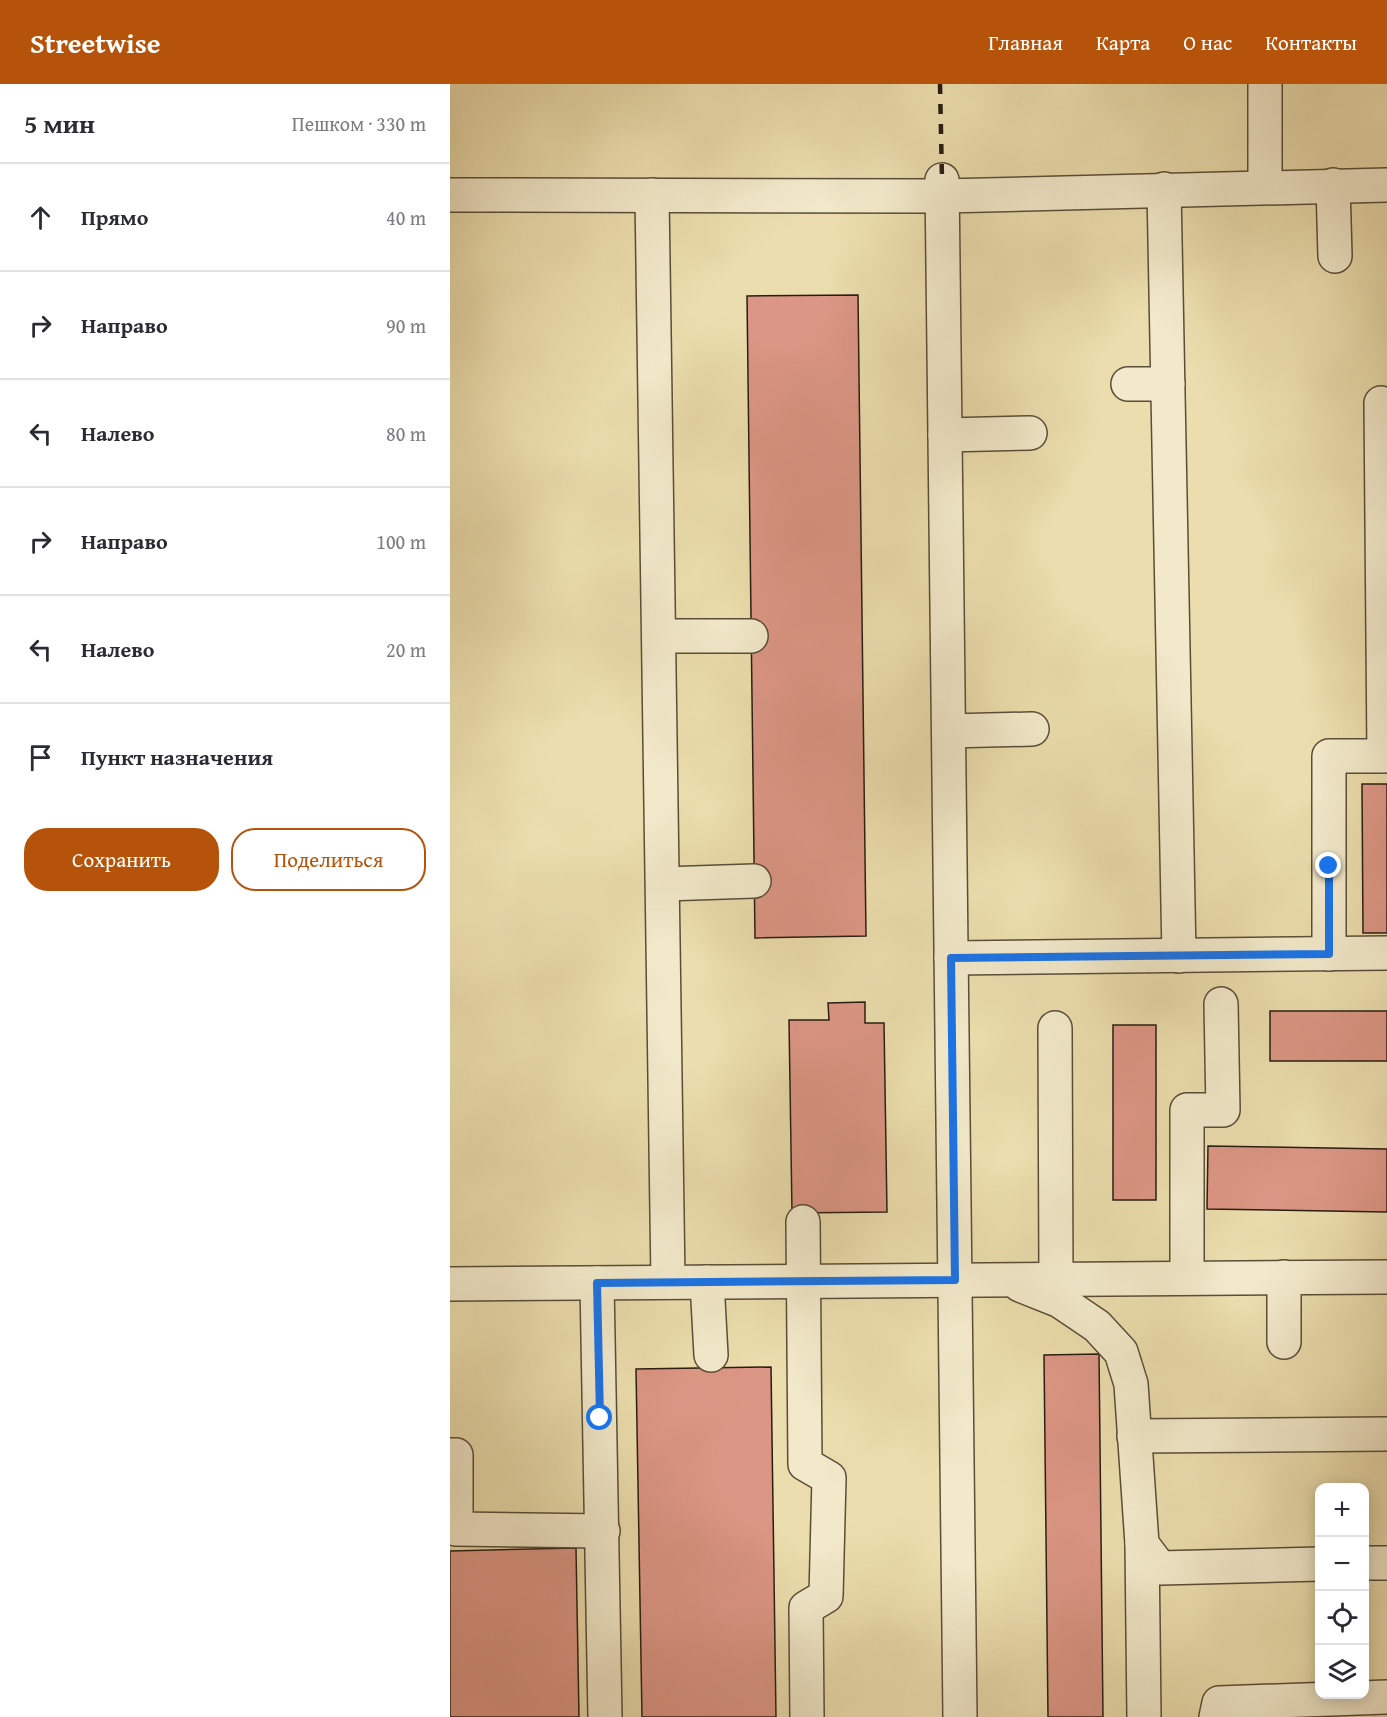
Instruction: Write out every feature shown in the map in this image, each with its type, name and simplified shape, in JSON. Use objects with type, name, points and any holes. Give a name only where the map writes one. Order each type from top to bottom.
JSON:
[{"type":"lane","points":[[1265,84],[1265,187]]},
{"type":"lane","points":[[1333,185],[1335,256]]},
{"type":"lane","points":[[450,195],[652,195],[943,188],[1164,189],[1387,185]]},
{"type":"lane","points":[[943,188],[960,1717]]},
{"type":"lane","points":[[1164,189],[1179,956]]},
{"type":"lane","points":[[652,195],[664,884],[668,1282]]},
{"type":"lane","points":[[1128,384],[1168,384]]},
{"type":"lane","points":[[1329,954],[1329,756],[1384,756],[1381,403]]},
{"type":"lane","points":[[945,435],[1030,433]]},
{"type":"lane","points":[[660,636],[751,636]]},
{"type":"lane","points":[[949,731],[1032,729]]},
{"type":"lane","points":[[664,884],[754,881]]},
{"type":"lane","points":[[951,958],[1387,953]]},
{"type":"lane","points":[[1186,1278],[1186,1110],[1223,1110],[1221,1004]]},
{"type":"lane","points":[[1055,1028],[1056,1279]]},
{"type":"lane","points":[[803,1222],[805,1464],[829,1478],[826,1596],[806,1608],[807,1717]]},
{"type":"lane","points":[[450,1263],[450,1284],[1387,1277]]},
{"type":"lane","points":[[1284,1278],[1284,1342]]},
{"type":"lane","points":[[1007,1280],[1060,1301],[1097,1326],[1121,1352],[1131,1384],[1143,1544],[1144,1717]]},
{"type":"lane","points":[[707,1282],[711,1355]]},
{"type":"lane","points":[[597,1283],[605,1717]]},
{"type":"lane","points":[[1134,1436],[1387,1434]]},
{"type":"lane","points":[[450,1455],[456,1455],[456,1529],[603,1531]]},
{"type":"lane","points":[[1143,1544],[1160,1568],[1315,1564]]},
{"type":"lane","points":[[1369,1563],[1387,1563]]},
{"type":"lane","points":[[1216,1717],[1220,1703],[1387,1697]]},
{"type":"building","points":[[858,295],[866,936],[755,938],[747,296]]},
{"type":"building","points":[[1362,784],[1387,784],[1387,933],[1363,933]]},
{"type":"building","points":[[865,1002],[865,1023],[884,1023],[887,1212],[792,1213],[789,1020],[829,1020],[828,1003]]},
{"type":"building","points":[[1270,1011],[1387,1011],[1387,1061],[1270,1061]]},
{"type":"building","points":[[1113,1025],[1156,1025],[1156,1200],[1113,1200]]},
{"type":"building","points":[[1208,1146],[1387,1149],[1387,1212],[1207,1209]]},
{"type":"building","points":[[1099,1354],[1103,1717],[1048,1717],[1044,1355]]},
{"type":"building","points":[[771,1367],[776,1717],[642,1717],[636,1369]]},
{"type":"building","points":[[576,1548],[579,1717],[450,1717],[450,1551]]},
{"type":"railway","points":[[940,84],[942,180]]},
{"type":"route","points":[[600,1418],[597,1283],[955,1280],[951,958],[1329,954],[1329,866]]}]
